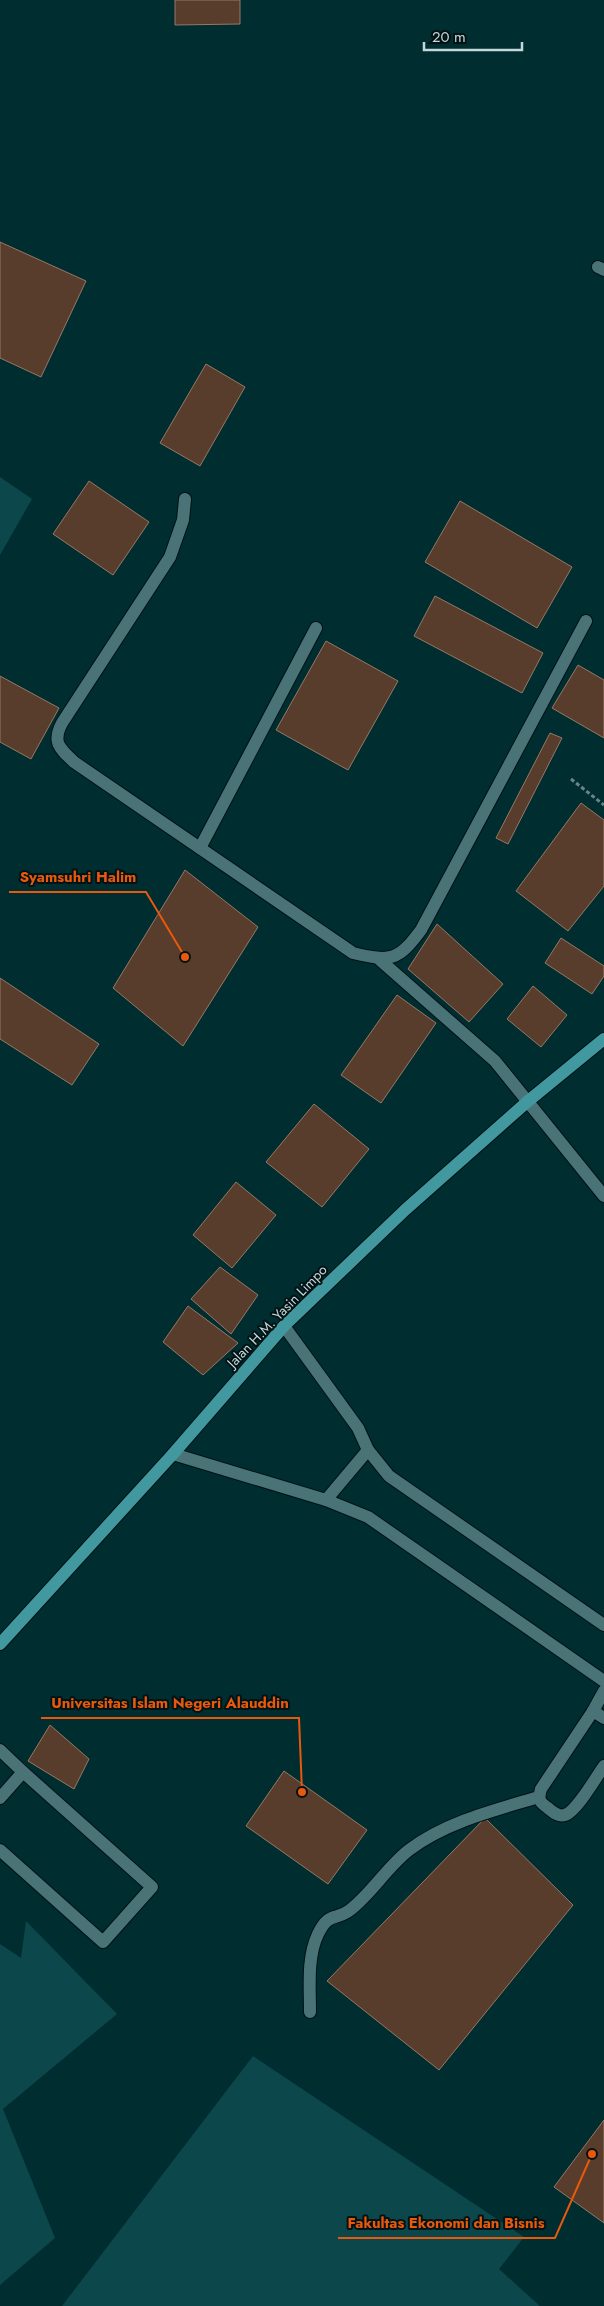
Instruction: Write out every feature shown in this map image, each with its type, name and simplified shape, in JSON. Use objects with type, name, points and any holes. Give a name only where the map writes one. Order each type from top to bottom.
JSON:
[{"type":"main road","name":"Jalan H.M. Yasin Limpo","points":[[0,1644],[173,1454],[284,1326],[405,1210],[527,1102],[604,1038]]},
{"type":"street","points":[[186,499],[183,520],[170,557],[62,723],[56,738],[64,753],[74,762],[353,953],[380,960],[495,1061],[604,1196]]},
{"type":"street","points":[[380,960],[405,952],[421,930],[586,621]]},
{"type":"street","points":[[200,848],[316,628]]},
{"type":"street","points":[[284,1326],[358,1428],[368,1450],[389,1476],[604,1625]]},
{"type":"street","points":[[326,1500],[368,1450]]},
{"type":"street","points":[[173,1454],[326,1500],[368,1517],[604,1681]]},
{"type":"street","points":[[604,1690],[599,1715],[541,1789],[539,1797],[541,1804],[558,1815],[565,1815],[573,1810],[604,1766]]},
{"type":"street","points":[[0,1750],[152,1887],[103,1942],[0,1850]]},
{"type":"street","points":[[0,1798],[23,1772]]},
{"type":"street","points":[[310,2012],[312,1951],[319,1932],[329,1918],[349,1911],[408,1851],[432,1835],[481,1814],[539,1797]]},
{"type":"path","points":[[571,779],[604,805]]},
{"type":"shaded area","points":[[0,477],[32,499],[0,555]]},
{"type":"shaded area","points":[[26,1921],[117,2014],[3,2109],[55,2238],[0,2285],[0,1944],[21,1958]]},
{"type":"shaded area","points":[[253,2056],[524,2237],[499,2269],[540,2306],[62,2306]]},
{"type":"building","points":[[175,0],[240,0],[240,24],[175,25]]},
{"type":"building","points":[[0,242],[86,281],[41,377],[0,358]]},
{"type":"building","points":[[206,364],[245,387],[200,466],[160,443]]},
{"type":"building","points":[[89,481],[149,522],[113,575],[53,534]]},
{"type":"building","points":[[460,501],[572,567],[537,628],[425,562]]},
{"type":"building","points":[[435,596],[543,653],[522,693],[414,636]]},
{"type":"building","points":[[326,641],[398,681],[348,770],[276,730]]},
{"type":"building","points":[[578,665],[604,680],[604,738],[552,708]]},
{"type":"building","points":[[0,676],[59,708],[31,759],[0,742]]},
{"type":"building","points":[[550,733],[562,738],[508,844],[496,838]]},
{"type":"building","points":[[581,803],[604,820],[604,886],[568,931],[516,891]]},
{"type":"building","points":[[185,870],[258,927],[183,1046],[113,988]]},
{"type":"building","points":[[437,924],[503,984],[469,1022],[408,969]]},
{"type":"building","points":[[561,938],[604,966],[604,976],[592,994],[545,963]]},
{"type":"building","points":[[0,978],[99,1044],[72,1085],[0,1039]]},
{"type":"building","points":[[533,986],[567,1015],[541,1047],[507,1019]]},
{"type":"building","points":[[397,995],[436,1023],[381,1103],[341,1075]]},
{"type":"building","points":[[314,1104],[369,1149],[322,1207],[266,1162]]},
{"type":"building","points":[[236,1182],[276,1215],[232,1268],[193,1235]]},
{"type":"building","points":[[220,1267],[258,1295],[231,1334],[191,1299]]},
{"type":"building","points":[[188,1306],[238,1343],[203,1375],[163,1342]]},
{"type":"building","points":[[50,1725],[89,1759],[74,1789],[28,1761]]},
{"type":"building","points":[[284,1771],[367,1830],[328,1884],[246,1826]]},
{"type":"building","points":[[485,1818],[573,1905],[439,2070],[327,1981]]},
{"type":"building","points":[[604,2120],[604,2223],[554,2187]]},
{"type":"place","name":"Syamsuhri Halim","points":[[185,957]]},
{"type":"place","name":"Universitas Islam Negeri Alauddin","points":[[302,1792]]},
{"type":"place","name":"Fakultas Ekonomi dan Bisnis","points":[[592,2154]]}]
